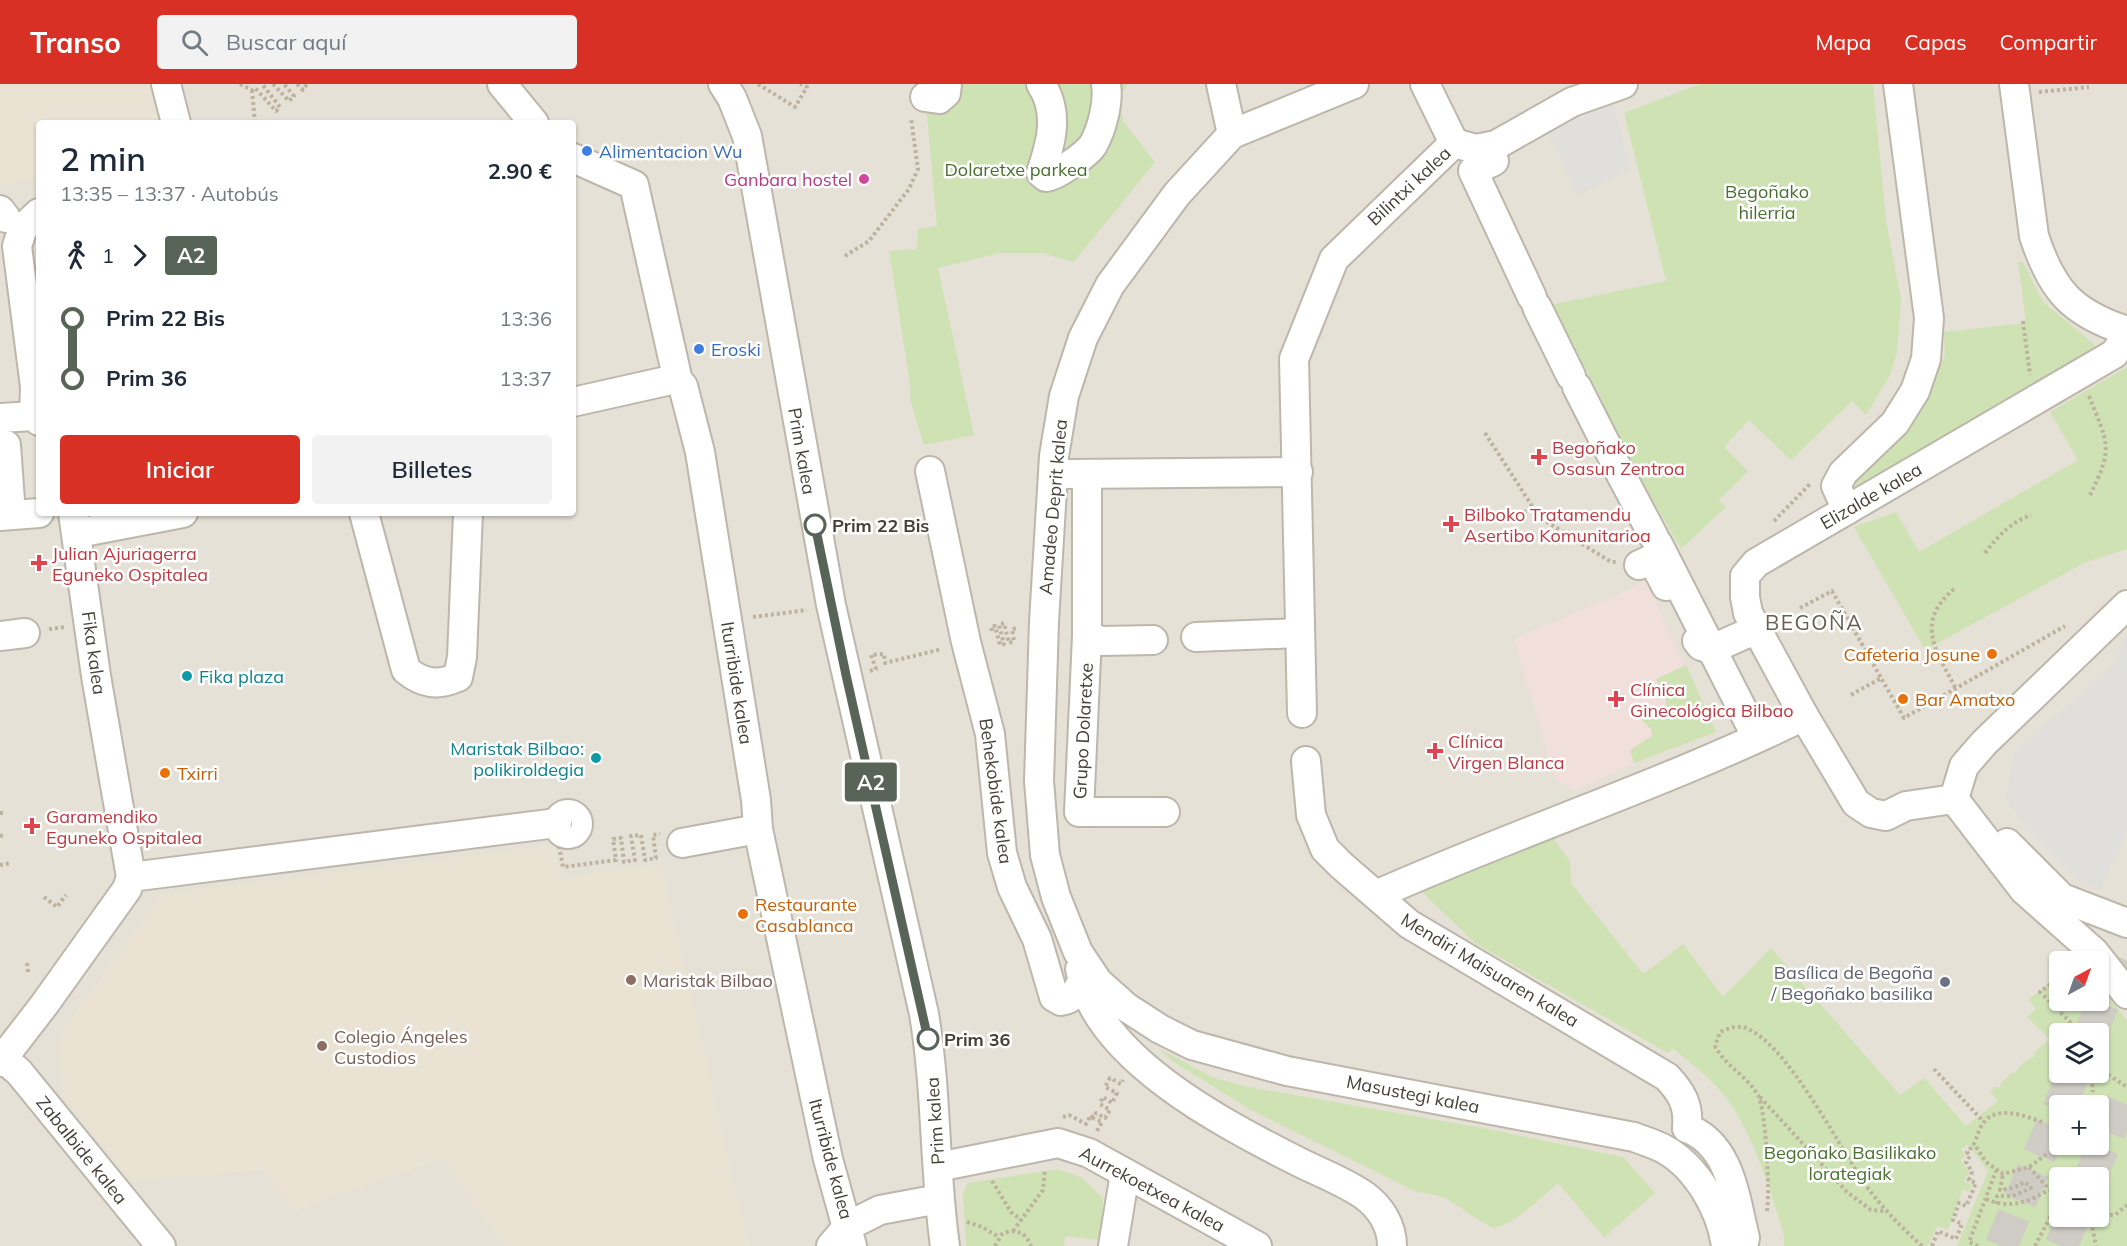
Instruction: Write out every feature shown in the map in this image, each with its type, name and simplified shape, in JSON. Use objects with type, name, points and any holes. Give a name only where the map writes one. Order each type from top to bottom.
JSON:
[{"type":"street","points":[[166,84],[175,120]]},
{"type":"street","points":[[502,84],[532,120]]},
{"type":"street","name":"Prim kalea","points":[[723,84],[732,98],[747,136],[831,605],[924,1014],[930,1060],[939,1199],[945,1246]]},
{"type":"street","points":[[1041,84],[1046,92],[1054,123],[1041,173],[1046,177],[1060,172],[1092,146],[1103,117],[1106,84]]},
{"type":"street","points":[[1221,84],[1232,134]]},
{"type":"street","name":"Amadeo Deprit kalea","points":[[1078,952],[1056,897],[1045,855],[1039,782],[1044,621],[1053,475],[1064,396],[1083,338],[1110,285],[1177,194],[1232,134],[1354,84]]},
{"type":"street","points":[[1425,84],[1454,143]]},
{"type":"street","points":[[1623,84],[1572,102],[1489,147],[1494,161],[1473,171],[1574,382],[1756,736],[1804,716]]},
{"type":"street","points":[[1847,510],[1836,486],[1843,473],[1895,423],[1914,391],[1926,359],[1929,318],[1898,84]]},
{"type":"street","points":[[2023,88],[2034,236],[2042,259],[2052,281],[2067,299],[2082,311],[2127,331]]},
{"type":"street","name":"Bilintxi kalea","points":[[1298,472],[1294,359],[1334,259],[1454,143],[1476,148],[1489,147]]},
{"type":"street","name":"Iturribide kalea","points":[[576,159],[634,185],[678,381],[683,386],[700,452],[756,800],[758,829],[844,1239]]},
{"type":"street","points":[[17,217],[17,246],[35,387],[19,430],[3,445],[17,515]]},
{"type":"street","name":"Elizalde kalea","points":[[1956,804],[1906,806],[1886,816],[1871,813],[1856,803],[1804,716],[1748,614],[1745,576],[1756,563],[2114,354],[2127,336]]},
{"type":"street","points":[[576,401],[671,380],[678,381]]},
{"type":"street","name":"Behekobide kalea","points":[[930,471],[966,642],[990,734],[1002,853],[1012,887],[1037,939],[1054,997],[1061,1001],[1069,1000],[1082,981]]},
{"type":"street","points":[[1053,475],[1298,472],[1302,713]]},
{"type":"street","name":"Grupo Dolaretxe","points":[[1087,474],[1087,636],[1079,812],[1165,812]]},
{"type":"street","name":"Fika kalea","points":[[131,878],[96,676],[76,523],[151,516]]},
{"type":"street","points":[[365,516],[406,670],[421,682],[446,683],[458,676],[462,657],[468,516]]},
{"type":"street","points":[[1629,563],[1652,559],[1685,626],[1701,646],[1712,650],[1757,629]]},
{"type":"street","points":[[1956,804],[1964,766],[2127,605]]},
{"type":"street","points":[[1196,637],[1300,633]]},
{"type":"street","name":"Grupo Dolaretxe","points":[[1087,636],[1101,641],[1153,640]]},
{"type":"street","name":"Mendiri Maisuaren kalea","points":[[1687,1128],[1689,1114],[1683,1094],[1667,1077],[1636,1056],[1409,924],[1376,895],[1431,870],[1756,736]]},
{"type":"street","points":[[1306,761],[1311,815],[1325,849],[1376,895]]},
{"type":"street","points":[[1956,804],[1982,818],[2062,898],[2127,924]]},
{"type":"street","points":[[1956,804],[2024,890],[2094,952],[2127,994]]},
{"type":"street","points":[[1,1059],[44,1005],[127,890],[131,878],[557,823]]},
{"type":"street","points":[[672,844],[758,829]]},
{"type":"street","points":[[1078,952],[1082,981],[1122,1061],[1152,1072],[1238,1131],[1364,1195],[1386,1219],[1392,1236],[1392,1246]]},
{"type":"street","name":"Masustegi kalea","points":[[1078,952],[1098,982],[1141,1017],[1192,1045],[1238,1059],[1634,1137],[1664,1149],[1678,1159],[1700,1182],[1718,1213],[1726,1246]]},
{"type":"street","points":[[1122,1061],[1125,1027],[1141,1017],[1143,1049],[1152,1072]]},
{"type":"street","name":"Zabalbide kalea","points":[[1,1059],[19,1072],[161,1246]]},
{"type":"street","points":[[1664,1149],[1687,1128],[1708,1138],[1724,1160],[1746,1238],[1743,1246]]},
{"type":"street","name":"Aurrekoetxea kalea","points":[[938,1167],[1058,1143],[1089,1153],[1257,1246]]},
{"type":"street","points":[[1113,1246],[1125,1173]]},
{"type":"street","points":[[844,1239],[880,1210],[939,1199]]},
{"type":"path","points":[[240,84],[252,90],[255,88],[276,111],[280,107],[262,84]]},
{"type":"path","points":[[273,84],[289,101],[294,96],[284,84]]},
{"type":"path","points":[[297,84],[303,90],[307,84]]},
{"type":"path","points":[[758,84],[795,107],[807,87],[800,84]]},
{"type":"path","points":[[2023,88],[2090,87]]},
{"type":"path","points":[[252,90],[255,120]]},
{"type":"path","points":[[845,256],[869,241],[909,189],[918,169],[927,97]]},
{"type":"path","points":[[2023,321],[2031,379]]},
{"type":"path","points":[[2086,387],[2108,442],[2106,462],[2090,495]]},
{"type":"path","points":[[1485,433],[1534,509],[1544,520],[1611,562],[1629,563]]},
{"type":"path","points":[[1768,528],[1814,481]]},
{"type":"path","points":[[1464,518],[1517,514],[1534,509]]},
{"type":"path","points":[[1985,553],[2011,524],[2031,515]]},
{"type":"path","points":[[1954,589],[1941,600],[1933,614],[1930,626],[1934,645],[1956,689]]},
{"type":"path","points":[[1800,609],[1832,591],[1904,718],[2067,625],[2070,629]]},
{"type":"path","points":[[747,618],[810,609]]},
{"type":"path","points":[[992,647],[996,646],[991,627],[995,626],[1000,645],[1004,644],[999,625],[1004,623],[1009,643],[1014,641],[1012,629]]},
{"type":"path","points":[[876,669],[871,656],[884,654],[885,663],[948,647]]},
{"type":"path","points":[[1851,695],[1881,678]]},
{"type":"path","points":[[561,853],[563,867],[616,860],[613,839],[621,838],[624,862],[635,860],[631,836],[641,835],[645,860],[656,858],[653,835],[661,834],[672,844]]},
{"type":"path","points":[[0,836],[6,835]]},
{"type":"path","points":[[0,865],[11,863]]},
{"type":"path","points":[[44,897],[57,907],[66,895]]},
{"type":"path","points":[[27,963],[28,972]]},
{"type":"path","points":[[2049,985],[2040,992],[2049,1001]]},
{"type":"path","points":[[2059,1011],[2071,1023]]},
{"type":"path","points":[[1885,1211],[1871,1210],[1847,1192],[1745,1079],[1722,1060],[1715,1046],[1720,1032],[1731,1026],[1745,1028],[1762,1038],[1786,1062],[1885,1211],[1922,1246]]},
{"type":"path","points":[[1093,1118],[1096,1113],[1105,1118],[1110,1110],[1100,1104],[1103,1098],[1112,1102],[1117,1093],[1105,1087],[1110,1078],[1121,1084],[1125,1076],[1122,1061]]},
{"type":"path","points":[[1934,1070],[1984,1122]]},
{"type":"path","points":[[2109,1075],[2127,1087]]},
{"type":"path","points":[[2092,1083],[2093,1092]]},
{"type":"path","points":[[1759,1096],[1769,1178],[1766,1216]]},
{"type":"path","points":[[1932,1246],[1938,1231],[1956,1239],[1962,1224],[1953,1220],[1959,1203],[1966,1206],[1976,1183],[1969,1180],[1972,1172],[1966,1162],[1970,1156],[1967,1152],[1974,1144],[1984,1122],[1998,1113],[2019,1114],[2042,1122]]},
{"type":"path","points":[[1069,1115],[1086,1125],[1090,1115],[1102,1122],[1092,1140]]},
{"type":"path","points":[[1974,1144],[1996,1171],[2003,1174],[2029,1167],[2047,1154]]},
{"type":"path","points":[[1986,1199],[1997,1204],[2030,1201],[2048,1190],[2029,1167]]},
{"type":"path","points":[[995,1246],[999,1237],[1013,1231],[1043,1190],[1046,1171]]},
{"type":"path","points":[[1978,1246],[1969,1242],[1996,1171]]},
{"type":"path","points":[[988,1172],[994,1188],[1021,1220]]},
{"type":"path","points":[[1997,1204],[1997,1197],[2013,1196],[2031,1188],[2025,1182],[2013,1188],[2000,1190],[2003,1174]]},
{"type":"path","points":[[2109,1215],[2115,1215],[2127,1205]]},
{"type":"path","points":[[957,1220],[982,1227],[999,1237]]},
{"type":"path","points":[[2035,1246],[2049,1220]]},
{"type":"path","points":[[2092,1227],[2096,1246]]},
{"type":"path","points":[[1013,1231],[1025,1235],[1031,1246]]},
{"type":"shaded area","points":[[0,84],[2127,84],[2127,1246],[0,1246]]},
{"type":"shaded area","points":[[0,84],[149,84],[153,110],[167,109],[169,120],[36,120],[36,179],[0,184]]},
{"type":"shaded area","points":[[1612,100],[1631,169],[1578,195],[1547,131]]},
{"type":"shaded area","name":"Clínica Ginecológica Bilbao","points":[[1646,582],[1716,732],[1634,763],[1573,791],[1555,779],[1514,639]]},
{"type":"shaded area","points":[[2127,636],[2127,832],[2100,890],[2085,885],[2071,874],[2033,834],[2005,799],[2015,751],[2118,661],[2113,654]]},
{"type":"shaded area","name":"Colegio Ángeles Custodios","points":[[554,845],[560,879],[632,867],[661,865],[746,1239],[752,1246],[504,1246],[441,1159],[294,1211],[262,1170],[133,1181],[62,1095],[60,1033],[163,894]]},
{"type":"green space","name":"Dolaretxe parkea","points":[[924,84],[1128,84],[1119,98],[1123,121],[1155,162],[1074,262],[1042,253],[1000,253],[938,268],[974,435],[924,445],[910,400],[911,389],[889,251],[917,249],[918,229],[937,226]]},
{"type":"green space","name":"Begoñako hilerria","points":[[1700,84],[1873,84],[1886,221],[1901,299],[1897,352],[1890,375],[1866,415],[1852,401],[1791,460],[1749,420],[1724,447],[1748,471],[1719,500],[1726,507],[1681,549],[1598,403],[1603,401],[1551,305],[1666,281],[1624,113]]},
{"type":"green space","points":[[2018,262],[2023,262],[2043,302],[2095,345],[2093,354],[1856,489],[1852,477],[1887,440],[1898,443],[1923,406],[1945,356],[1944,332],[2026,323]]},
{"type":"green space","points":[[2127,367],[2127,549],[2086,562],[1925,650],[1854,527],[1896,512],[1919,552],[2078,460],[2050,412]]},
{"type":"green space","points":[[1686,665],[1716,732],[1634,763],[1630,750],[1652,736],[1651,729],[1641,719],[1650,715],[1645,703],[1656,712],[1666,706],[1666,699],[1656,679]]},
{"type":"green space","name":"Begoñako Basilikako lorategiak","points":[[1552,837],[1570,861],[1571,883],[1643,974],[1683,944],[1723,997],[1771,948],[1900,1095],[1924,1078],[1966,1126],[1998,1101],[1990,1092],[1996,1086],[1999,1088],[2000,1083],[2035,1056],[2033,1054],[2046,1042],[2049,1044],[2049,1083],[2109,1083],[2109,1023],[2049,1023],[2049,1038],[2027,1017],[2036,1009],[2028,999],[2049,984],[2049,1011],[2109,1011],[2109,997],[2127,1021],[2127,1246],[1957,1246],[1988,1171],[1968,1145],[1961,1149],[1966,1155],[1961,1160],[1969,1173],[1964,1182],[1972,1185],[1968,1192],[1963,1189],[1948,1230],[1937,1226],[1928,1246],[1784,1246],[1784,1235],[1755,1150],[1730,1103],[1711,1081],[1673,1048],[1668,1053],[1475,943],[1420,890]]},
{"type":"green space","points":[[1158,1048],[1214,1078],[1248,1087],[1488,1129],[1623,1157],[1655,1193],[1604,1237],[1558,1183],[1521,1215],[1495,1228],[1451,1201],[1417,1192],[1251,1110],[1172,1061]]},
{"type":"green space","points":[[1058,1169],[1082,1178],[1103,1198],[1100,1240],[1065,1236],[1064,1246],[966,1246],[963,1194],[968,1183]]},
{"type":"tunnel","points":[[2095,1023],[2127,946]]},
{"type":"tunnel","points":[[2065,1095],[2069,1083]]},
{"type":"tunnel","points":[[2095,1167],[2127,1090]]},
{"type":"tunnel","points":[[2001,1246],[2049,1133]]},
{"type":"tunnel","points":[[2061,1246],[2069,1227]]},
{"type":"bus line","name":"A2","points":[[815,525],[846,675],[928,1039]]},
{"type":"place","name":"Alimentacion Wu","points":[[587,151]]},
{"type":"place","name":"Ganbara hostel","points":[[864,179]]},
{"type":"place","name":"Eroski","points":[[699,349]]},
{"type":"place","name":"Begoñako Osasun Zentroa","points":[[1539,457]]},
{"type":"place","name":"Bilboko Tratamendu Asertibo Komunitarioa","points":[[1451,524]]},
{"type":"place","name":"Prim 22 Bis","points":[[815,525]]},
{"type":"place","name":"Julian Ajuriagerra Eguneko Ospitalea","points":[[39,563]]},
{"type":"place","name":"Cafeteria Josune","points":[[1992,654]]},
{"type":"place","name":"Fika plaza","points":[[187,676]]},
{"type":"place","name":"Clínica Ginecológica Bilbao","points":[[1616,699]]},
{"type":"place","name":"Bar Amatxo","points":[[1903,699]]},
{"type":"place","name":"Clínica Virgen Blanca","points":[[1435,751]]},
{"type":"place","name":"Maristak Bilbao: polikiroldegia","points":[[596,758]]},
{"type":"place","name":"Txirri","points":[[165,773]]},
{"type":"place","name":"Garamendiko Eguneko Ospitalea","points":[[32,826]]},
{"type":"place","name":"Restaurante Casablanca","points":[[743,914]]},
{"type":"place","name":"Maristak Bilbao","points":[[631,980]]},
{"type":"place","name":"Basílica de Begoña / Begoñako basilika","points":[[1945,982]]},
{"type":"place","name":"Prim 36","points":[[928,1039]]},
{"type":"place","name":"Colegio Ángeles Custodios","points":[[322,1046]]},
{"type":"district","name":"BEGOÑA","points":[[1814,622]]}]
